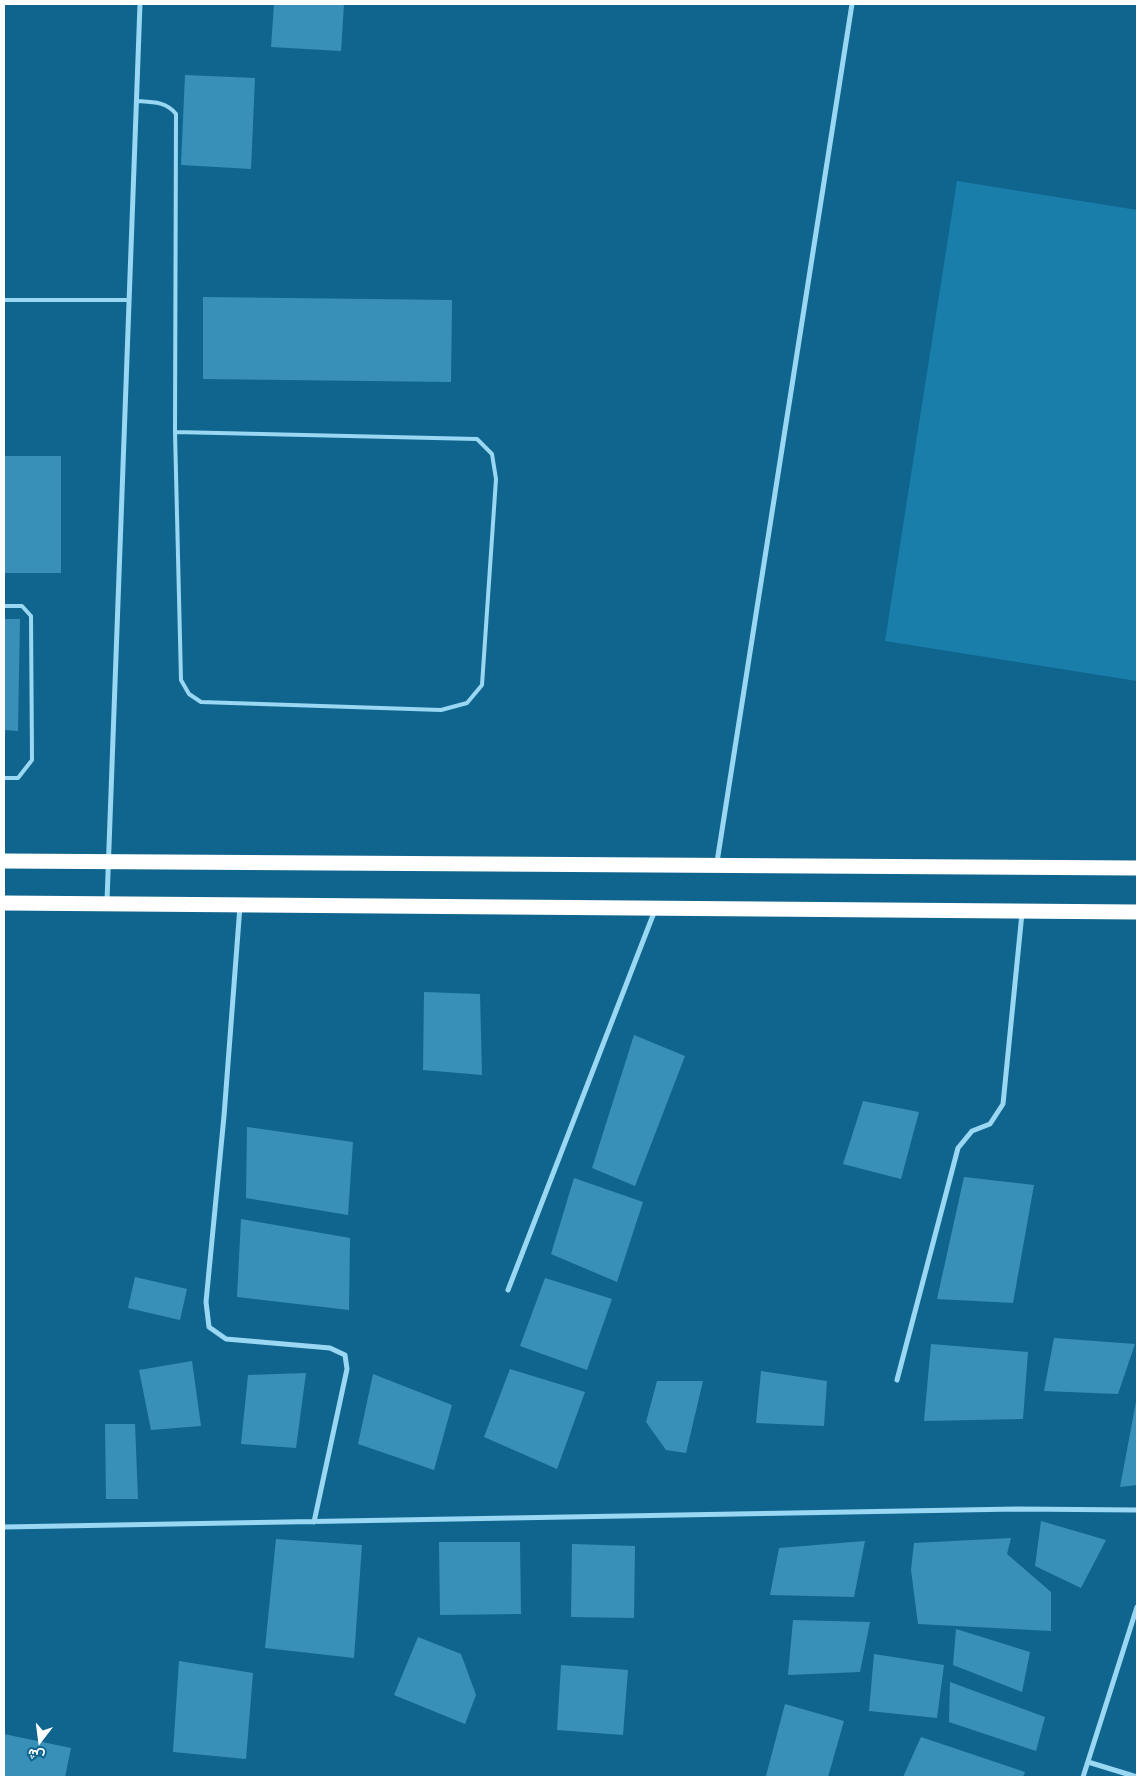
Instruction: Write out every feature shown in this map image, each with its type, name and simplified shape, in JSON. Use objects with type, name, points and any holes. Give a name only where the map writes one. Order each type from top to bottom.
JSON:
[{"type":"highway","points":[[4,861],[1137,868]]},
{"type":"highway","points":[[4,903],[1137,912]]},
{"type":"street","points":[[107,904],[140,4]]},
{"type":"street","points":[[716,865],[852,4]]},
{"type":"street","points":[[240,905],[224,1116],[206,1302],[209,1327],[226,1339],[330,1348],[345,1355],[347,1369],[314,1522]]},
{"type":"street","points":[[508,1290],[656,908]]},
{"type":"street","points":[[897,1380],[958,1148],[972,1131],[990,1124],[1003,1104],[1022,911]]},
{"type":"street","points":[[4,1527],[1017,1509],[1137,1510]]},
{"type":"street","points":[[1083,1777],[1137,1607]]},
{"type":"street","points":[[1088,1762],[1137,1776]]},
{"type":"lane","points":[[136,101],[162,103],[171,107],[176,114],[175,432],[181,680],[189,694],[201,702],[441,710],[467,703],[482,685],[496,479],[492,454],[476,439],[175,432]]},
{"type":"lane","points":[[4,300],[129,300]]},
{"type":"lane","points":[[4,606],[22,606],[31,616],[32,760],[18,778],[4,778]]},
{"type":"shaded area","points":[[957,181],[1137,210],[1137,681],[885,641]]},
{"type":"building","points":[[274,4],[344,4],[341,51],[271,47]]},
{"type":"building","points":[[185,75],[255,78],[251,169],[181,165]]},
{"type":"building","points":[[203,297],[452,300],[451,382],[203,379]]},
{"type":"building","points":[[4,456],[61,456],[61,573],[4,573]]},
{"type":"building","points":[[4,619],[20,619],[18,731],[4,730]]},
{"type":"building","points":[[424,992],[480,994],[482,1075],[423,1070]]},
{"type":"building","points":[[634,1035],[685,1056],[635,1186],[592,1168]]},
{"type":"building","points":[[863,1101],[919,1112],[901,1179],[843,1164]]},
{"type":"building","points":[[247,1127],[353,1142],[348,1215],[246,1198]]},
{"type":"building","points":[[964,1177],[1034,1185],[1013,1303],[937,1299]]},
{"type":"building","points":[[574,1178],[643,1202],[617,1282],[551,1254]]},
{"type":"building","points":[[241,1219],[350,1238],[349,1310],[237,1297]]},
{"type":"building","points":[[135,1277],[187,1289],[180,1320],[128,1308]]},
{"type":"building","points":[[545,1278],[612,1299],[587,1370],[520,1346]]},
{"type":"building","points":[[1054,1338],[1135,1344],[1118,1394],[1044,1391]]},
{"type":"building","points":[[931,1344],[1028,1352],[1023,1419],[924,1421]]},
{"type":"building","points":[[192,1361],[201,1426],[151,1430],[139,1370]]},
{"type":"building","points":[[510,1369],[585,1392],[557,1469],[484,1437]]},
{"type":"building","points":[[761,1371],[827,1381],[824,1426],[756,1423]]},
{"type":"building","points":[[306,1373],[296,1448],[241,1444],[248,1375]]},
{"type":"building","points":[[373,1374],[452,1405],[434,1470],[358,1444]]},
{"type":"building","points":[[657,1381],[703,1381],[686,1453],[666,1450],[646,1422]]},
{"type":"building","points":[[1136,1402],[1137,1485],[1120,1487]]},
{"type":"building","points":[[105,1424],[135,1424],[138,1499],[106,1499]]},
{"type":"building","points":[[1041,1521],[1106,1540],[1081,1588],[1035,1566]]},
{"type":"building","points":[[1011,1538],[1007,1554],[1051,1592],[1051,1631],[918,1624],[911,1570],[914,1543]]},
{"type":"building","points":[[276,1539],[362,1545],[354,1658],[265,1648]]},
{"type":"building","points":[[865,1541],[854,1597],[770,1595],[779,1548]]},
{"type":"building","points":[[439,1542],[520,1542],[521,1614],[440,1615]]},
{"type":"building","points":[[572,1544],[635,1546],[634,1618],[571,1617]]},
{"type":"building","points":[[793,1620],[870,1622],[860,1672],[788,1675]]},
{"type":"building","points":[[956,1629],[1030,1652],[1022,1692],[953,1665]]},
{"type":"building","points":[[418,1637],[461,1654],[476,1695],[465,1724],[394,1695]]},
{"type":"building","points":[[874,1654],[944,1665],[937,1718],[869,1711]]},
{"type":"building","points":[[179,1661],[253,1673],[246,1759],[173,1752]]},
{"type":"building","points":[[561,1665],[628,1670],[623,1735],[557,1730]]},
{"type":"building","points":[[950,1682],[1045,1717],[1036,1751],[949,1722]]},
{"type":"building","points":[[785,1704],[844,1721],[828,1777],[766,1776]]},
{"type":"building","points":[[4,1734],[71,1748],[65,1777],[4,1777]]},
{"type":"building","points":[[921,1737],[1025,1772],[1023,1777],[903,1777]]}]
